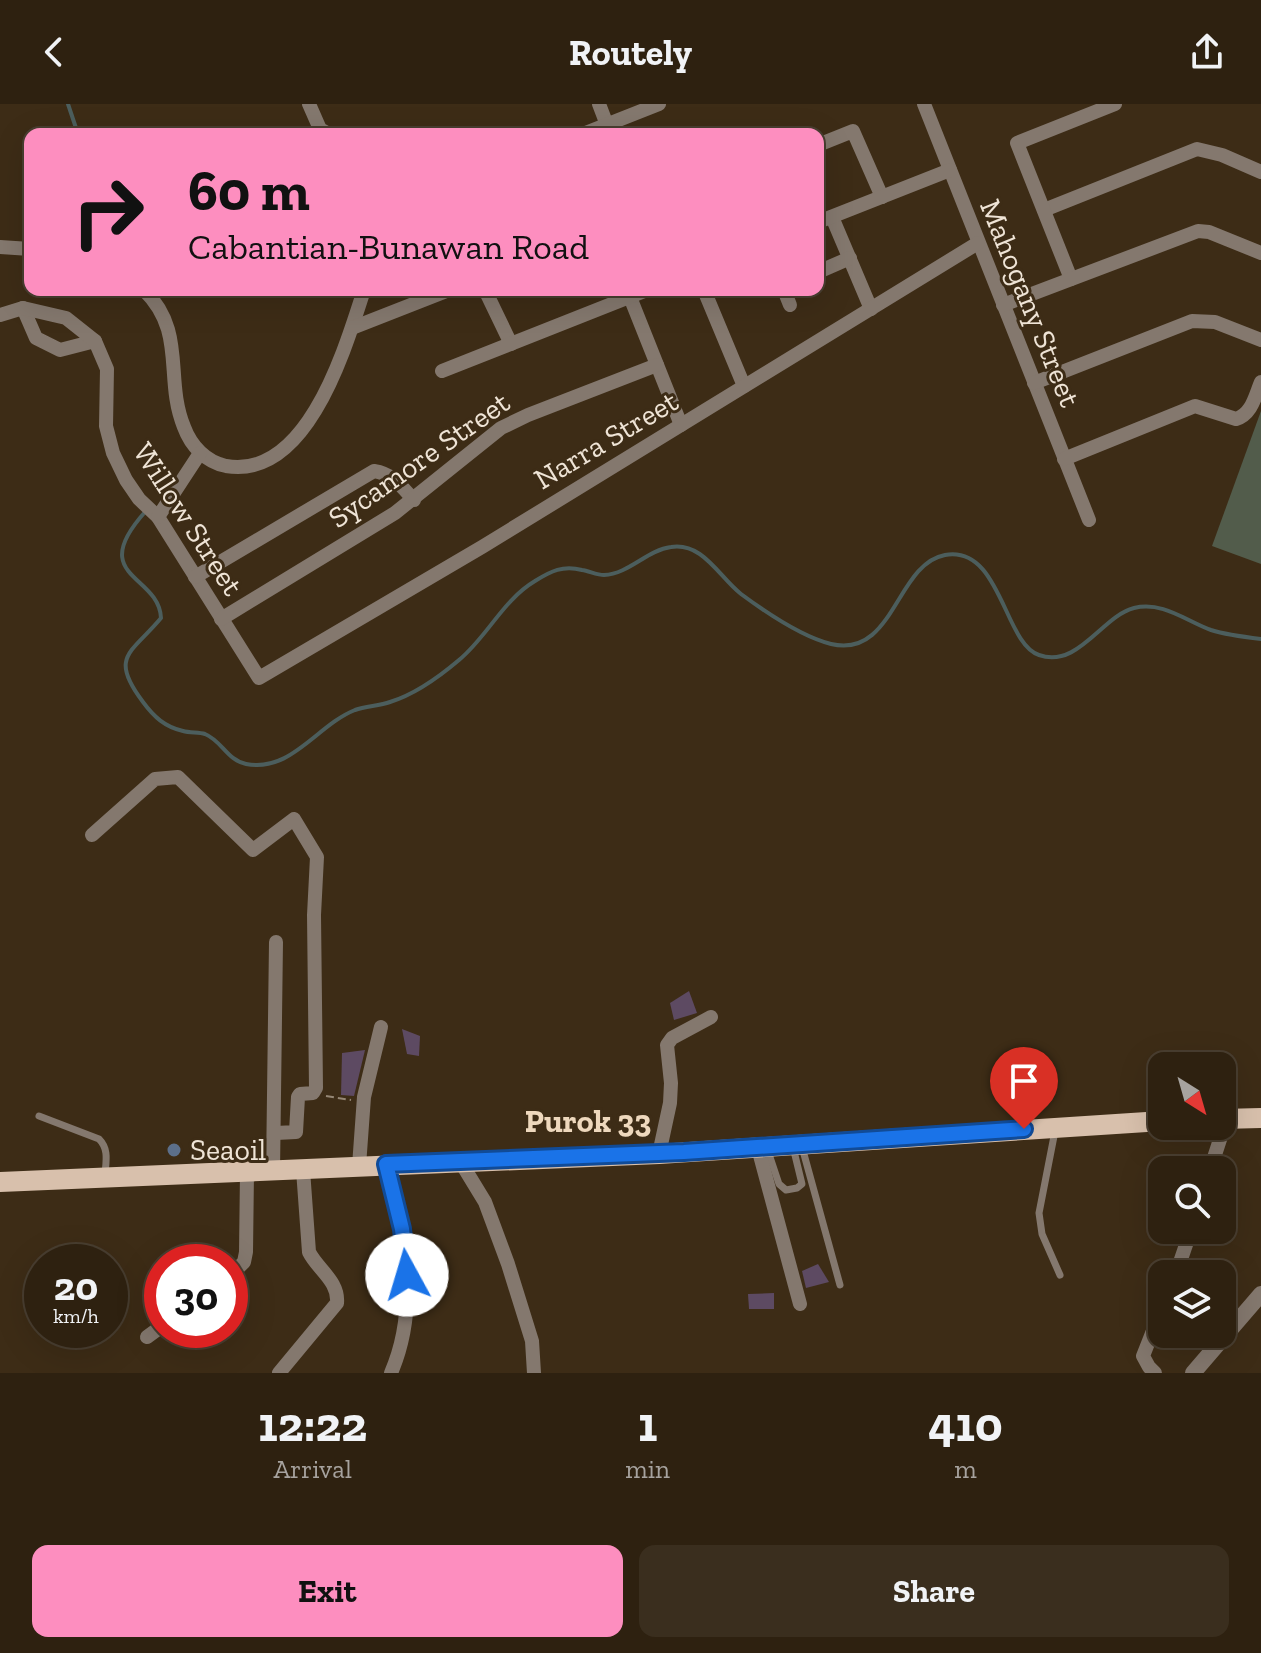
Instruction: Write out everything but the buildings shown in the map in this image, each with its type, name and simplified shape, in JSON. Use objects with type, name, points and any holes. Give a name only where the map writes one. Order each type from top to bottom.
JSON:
[{"type":"main road","points":[[1236,1118],[1261,1118]]},
{"type":"main road","points":[[0,1182],[659,1154],[1148,1122]]},
{"type":"street","points":[[309,104],[320,128]]},
{"type":"street","points":[[599,104],[607,125]]},
{"type":"street","points":[[599,128],[659,104]]},
{"type":"street","name":"Mahogany Street","points":[[924,104],[1089,520]]},
{"type":"street","points":[[1071,279],[1017,143],[1115,104]]},
{"type":"street","points":[[824,143],[853,131],[882,197]]},
{"type":"street","points":[[1044,210],[1197,149],[1222,155],[1261,172]]},
{"type":"street","points":[[871,309],[850,258],[825,220],[950,170]]},
{"type":"street","points":[[1003,305],[1198,231],[1209,232],[1261,253]]},
{"type":"street","name":"Narra Street","points":[[259,678],[978,243]]},
{"type":"street","points":[[0,247],[24,249]]},
{"type":"street","points":[[824,269],[850,258]]},
{"type":"street","points":[[150,296],[166,320],[173,344],[182,424],[200,453],[217,464],[242,469],[260,464],[281,452],[304,430],[318,408],[362,296]]},
{"type":"street","points":[[352,328],[434,296]]},
{"type":"street","points":[[488,296],[511,344]]},
{"type":"street","points":[[706,296],[744,386]]},
{"type":"street","points":[[786,296],[790,305]]},
{"type":"street","points":[[442,371],[630,297],[681,425]]},
{"type":"street","points":[[23,308],[36,338],[60,350],[95,341]]},
{"type":"street","points":[[0,315],[23,308],[66,318],[95,341]]},
{"type":"street","points":[[1034,383],[1192,321],[1215,322],[1261,340]]},
{"type":"street","name":"Willow Street","points":[[95,341],[107,369],[106,426],[113,453],[126,480],[139,499],[158,517],[259,678]]},
{"type":"street","name":"Sycamore Street","points":[[221,619],[414,500],[501,428],[657,365]]},
{"type":"street","points":[[1064,459],[1195,406],[1236,419],[1250,408],[1261,382]]},
{"type":"street","points":[[158,517],[200,453]]},
{"type":"street","points":[[195,577],[374,471],[386,473],[395,479],[414,500]]},
{"type":"street","points":[[92,835],[155,779],[178,777],[253,850],[294,819],[317,857],[314,915],[316,1088],[313,1093],[298,1097],[296,1132],[276,1133]]},
{"type":"street","points":[[273,1171],[276,1133],[276,942]]},
{"type":"street","points":[[659,1154],[670,1103],[667,1045],[672,1038],[711,1017]]},
{"type":"street","points":[[359,1166],[363,1102],[381,1027]]},
{"type":"street","points":[[762,1148],[800,1304]]},
{"type":"street","points":[[460,1161],[485,1202],[508,1264],[532,1341],[534,1373]]},
{"type":"street","points":[[386,1164],[402,1229],[408,1292],[401,1347],[391,1373]]},
{"type":"street","points":[[279,1373],[337,1303],[338,1293],[334,1284],[309,1252],[303,1170]]},
{"type":"street","points":[[246,1244],[247,1172]]},
{"type":"street","points":[[1193,1373],[1261,1295]]},
{"type":"street","points":[[1148,1343],[1143,1356],[1155,1373]]},
{"type":"lane","points":[[39,1116],[99,1139],[106,1153],[105,1179]]},
{"type":"lane","points":[[1056,1127],[1039,1213],[1042,1234],[1060,1275]]},
{"type":"lane","points":[[762,1148],[779,1184],[786,1190],[802,1184],[797,1145]]},
{"type":"lane","points":[[797,1145],[840,1285]]},
{"type":"path","points":[[313,1093],[363,1102]]},
{"type":"green space","points":[[1261,411],[1261,564],[1212,546]]},
{"type":"waterway","points":[[68,104],[76,128]]},
{"type":"waterway","points":[[145,512],[122,550],[124,563],[149,592],[161,618],[128,656],[127,674],[143,702],[160,721],[186,732],[205,734],[234,759],[246,764],[262,765],[277,761],[290,755],[341,717],[400,699],[427,684],[469,651],[514,598],[546,574],[569,568],[601,575],[613,574],[654,552],[671,547],[682,547],[701,555],[733,587],[761,608],[796,630],[831,644],[852,645],[868,638],[882,625],[915,575],[929,562],[945,555],[964,556],[978,565],[990,579],[1017,633],[1027,647],[1039,655],[1066,655],[1122,613],[1145,607],[1174,613],[1217,632],[1261,639]]},
{"type":"place","name":"Seaoil","points":[[174,1150]]},
{"type":"district","name":"Purok 33","points":[[588,1121]]},
{"type":"route","points":[[407,1275],[402,1229],[386,1164],[758,1148],[1024,1129]]}]
